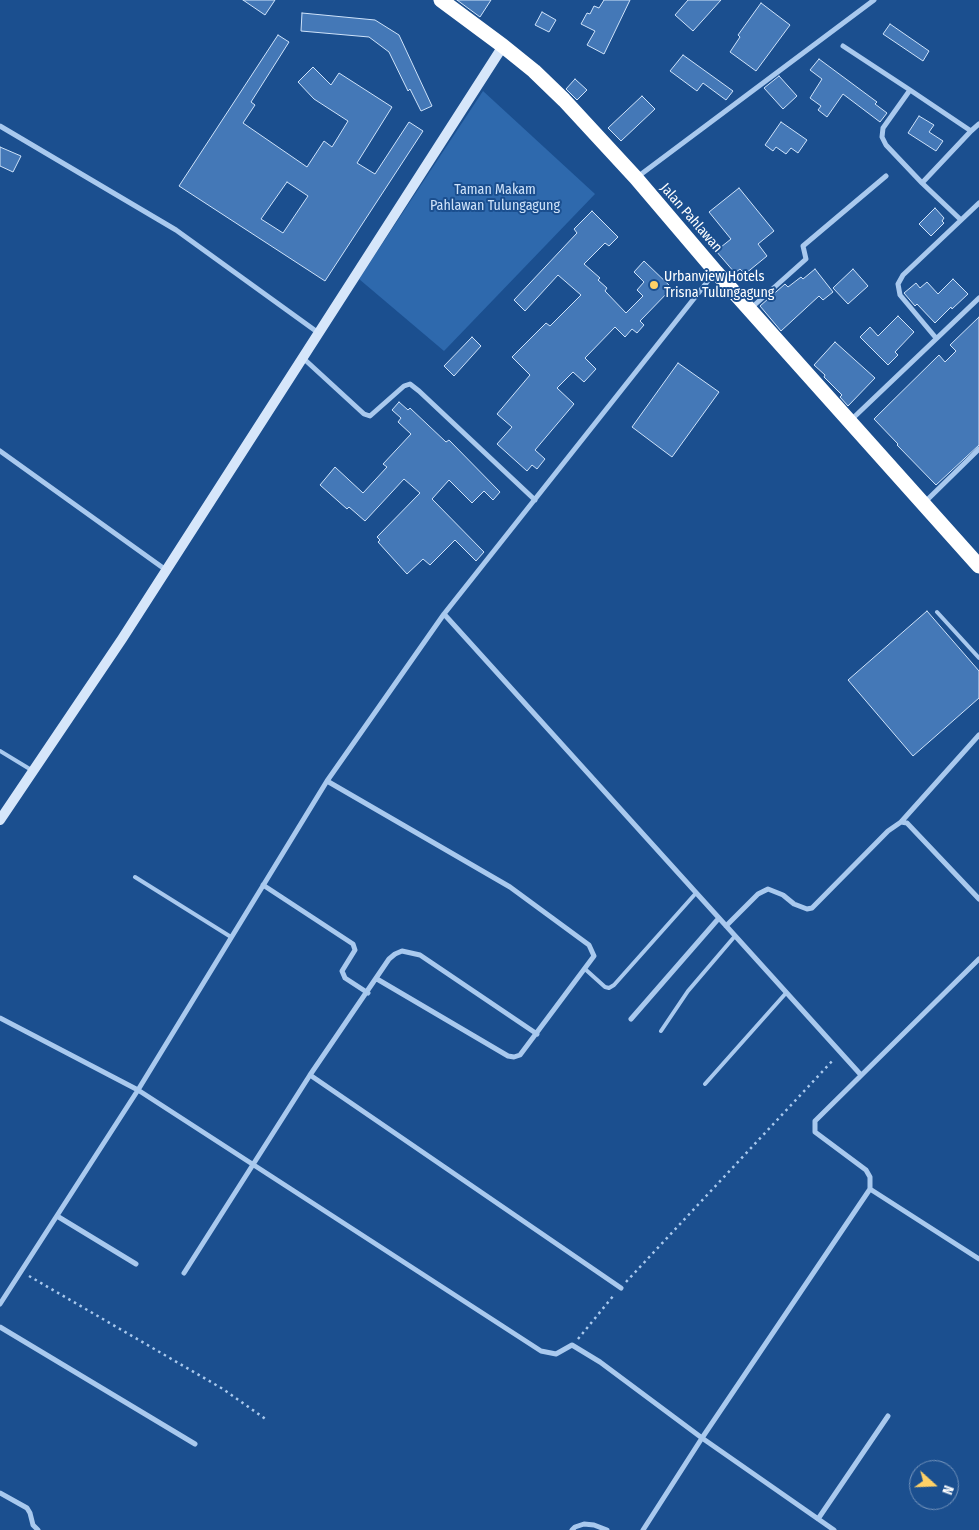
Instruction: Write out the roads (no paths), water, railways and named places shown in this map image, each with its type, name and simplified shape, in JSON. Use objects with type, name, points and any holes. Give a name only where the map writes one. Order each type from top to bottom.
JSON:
[{"type":"highway","name":"Jalan Pahlawan","points":[[441,0],[534,71],[564,100],[636,178],[716,272],[979,566]]},
{"type":"street","points":[[636,178],[874,0]]},
{"type":"street","points":[[0,820],[122,638],[320,334],[503,46]]},
{"type":"street","points":[[843,46],[971,131]]},
{"type":"street","points":[[910,90],[883,128],[882,137],[886,146],[961,220]]},
{"type":"street","points":[[922,183],[979,124]]},
{"type":"street","points":[[0,126],[176,230],[320,334]]},
{"type":"street","points":[[750,310],[806,259],[803,246],[886,176]]},
{"type":"street","points":[[936,338],[900,295],[898,284],[903,275],[979,203]]},
{"type":"street","points":[[0,1304],[138,1090],[327,780],[444,614],[716,272]]},
{"type":"street","points":[[850,421],[979,298]]},
{"type":"street","points":[[303,358],[364,414],[370,416],[404,386],[410,384],[535,500]]},
{"type":"street","points":[[923,503],[979,450]]},
{"type":"street","points":[[0,451],[166,570]]},
{"type":"street","points":[[444,614],[861,1075]]},
{"type":"street","points":[[726,926],[758,894],[768,889],[783,895],[794,904],[807,909],[812,908],[888,831],[902,822],[979,735]]},
{"type":"street","points":[[327,780],[518,893],[589,945],[594,956],[520,1055],[514,1057],[508,1056],[377,978]]},
{"type":"street","points":[[902,822],[907,823],[979,899]]},
{"type":"street","points":[[263,885],[353,944],[355,950],[342,972],[345,978],[368,993]]},
{"type":"street","points":[[632,1019],[718,918]]},
{"type":"street","points":[[184,1273],[310,1075],[395,954],[402,951],[420,955],[536,1034]]},
{"type":"street","points":[[643,1530],[702,1438],[870,1189],[870,1177],[866,1170],[815,1132],[817,1119],[979,959]]},
{"type":"street","points":[[0,1018],[138,1090],[536,1349],[556,1354],[572,1345],[600,1362],[702,1438],[834,1530]]},
{"type":"street","points":[[310,1075],[621,1288]]},
{"type":"street","points":[[870,1189],[979,1259]]},
{"type":"street","points":[[57,1216],[136,1264]]},
{"type":"street","points":[[0,1327],[195,1444]]},
{"type":"street","points":[[818,1519],[888,1416]]},
{"type":"street","points":[[0,1493],[27,1508],[33,1525],[38,1530]]},
{"type":"street","points":[[572,1530],[584,1524],[608,1530]]},
{"type":"lane","points":[[937,612],[979,658]]},
{"type":"lane","points":[[0,752],[33,771]]},
{"type":"lane","points":[[135,877],[231,938]]},
{"type":"lane","points":[[585,969],[605,987],[609,988],[614,985],[696,893]]},
{"type":"lane","points":[[661,1031],[688,991],[735,936]]},
{"type":"lane","points":[[705,1084],[786,993]]},
{"type":"place","name":"Urbanview Hotels Trisna Tulungagung","points":[[654,285]]},
{"type":"park label","name":"Taman Makam Pahlawan Tulungagung","points":[[495,198]]}]
